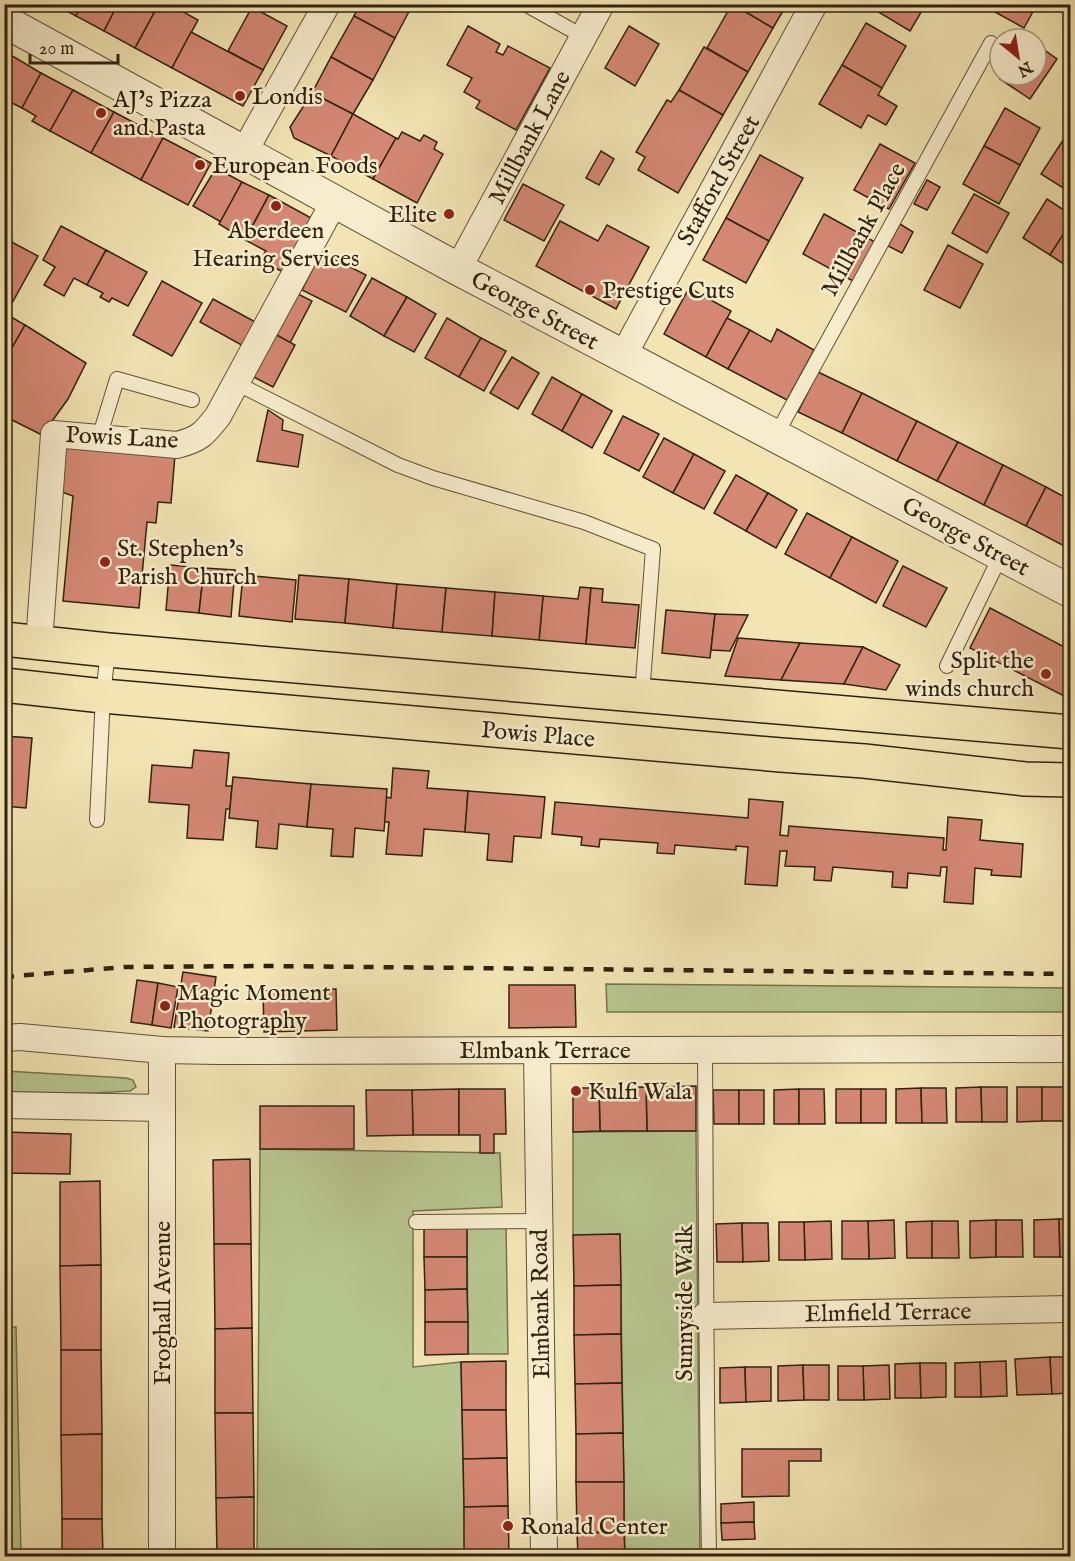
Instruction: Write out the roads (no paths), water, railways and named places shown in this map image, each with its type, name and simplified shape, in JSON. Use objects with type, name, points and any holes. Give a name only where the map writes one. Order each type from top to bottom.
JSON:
[{"type":"main road","name":"Powis Place","points":[[4,639],[108,650],[1071,732]]},
{"type":"main road","name":"Powis Place","points":[[4,685],[104,696],[864,761],[1025,779],[1071,780]]},
{"type":"street","points":[[244,152],[327,4]]},
{"type":"street","name":"Millbank Lane","points":[[458,269],[601,4]]},
{"type":"street","name":"Stafford Street","points":[[623,356],[814,4]]},
{"type":"street","name":"George Street","points":[[4,21],[458,269],[1071,591]]},
{"type":"street","name":"Powis Lane","points":[[39,643],[54,434],[177,445],[192,441],[206,432],[236,384],[334,202]]},
{"type":"street","name":"Elmbank Terrace","points":[[10,1034],[162,1050],[218,1051],[1071,1049]]},
{"type":"street","name":"Froghall Avenue","points":[[162,1050],[162,1557]]},
{"type":"street","name":"Elmbank Road","points":[[537,1051],[544,1557]]},
{"type":"street","points":[[4,1105],[162,1108]]},
{"type":"street","name":"Elmfield Terrace","points":[[705,1316],[1071,1309]]},
{"type":"lane","points":[[525,4],[584,37]]},
{"type":"lane","name":"Millbank Place","points":[[775,437],[988,48]]},
{"type":"lane","points":[[99,438],[117,379],[192,400]]},
{"type":"lane","points":[[236,384],[398,465],[434,478],[584,522],[653,549],[642,695]]},
{"type":"lane","points":[[947,666],[1001,555]]},
{"type":"lane","points":[[97,820],[108,650]]},
{"type":"lane","name":"Sunnyside Walk","points":[[705,1050],[705,1316],[709,1557]]},
{"type":"lane","points":[[416,1222],[539,1221]]},
{"type":"railway","points":[[4,977],[125,967],[266,966],[1070,974]]},
{"type":"place","name":"Londis","points":[[240,96]]},
{"type":"place","name":"AJ's Pizza and Pasta","points":[[101,113]]},
{"type":"place","name":"European Foods","points":[[200,165]]},
{"type":"place","name":"Aberdeen Hearing Services","points":[[276,206]]},
{"type":"place","name":"Elite","points":[[449,214]]},
{"type":"place","name":"Prestige Cuts","points":[[590,290]]},
{"type":"place","name":"St. Stephen's Parish Church","points":[[105,562]]},
{"type":"place","name":"Split the winds church","points":[[1046,674]]},
{"type":"place","name":"Magic Moment Photography","points":[[165,1006]]},
{"type":"place","name":"Kulfi Wala","points":[[576,1091]]},
{"type":"place","name":"Ronald Center","points":[[508,1526]]}]
